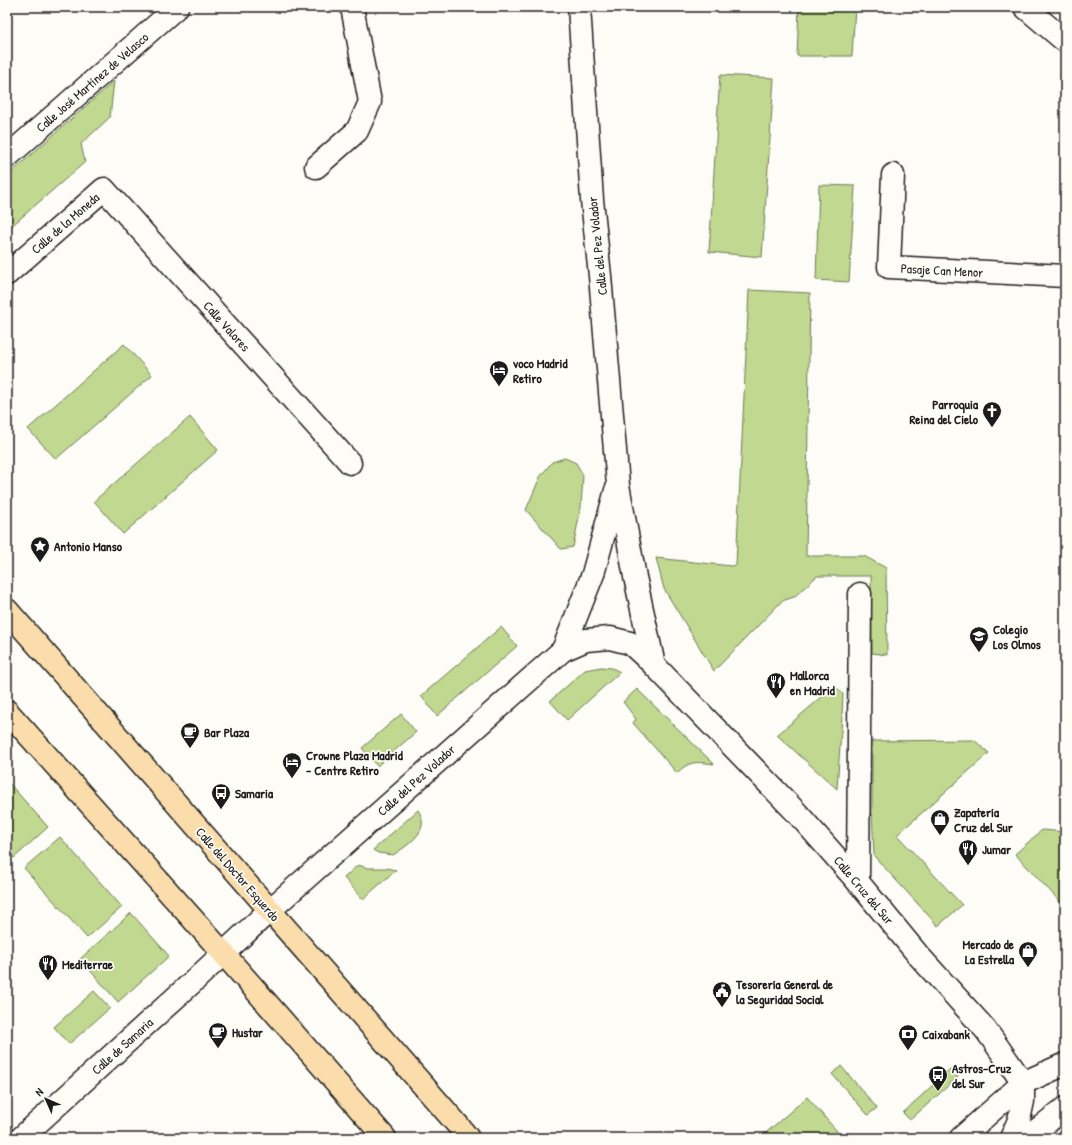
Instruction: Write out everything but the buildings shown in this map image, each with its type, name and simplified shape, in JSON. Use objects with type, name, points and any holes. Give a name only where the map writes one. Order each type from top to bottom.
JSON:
[{"type":"main road","name":"Calle del Doctor Esquerdo","points":[[7,610],[468,1138]]},
{"type":"main road","points":[[7,711],[223,953],[385,1138]]},
{"type":"street","name":"Calle José Martínez de Velasco","points":[[7,157],[177,7]]},
{"type":"street","points":[[316,167],[357,131],[370,102],[352,7]]},
{"type":"street","name":"Calle del Pez Volador","points":[[580,7],[592,200],[618,485],[635,577],[654,665]]},
{"type":"street","points":[[1025,7],[1065,41]]},
{"type":"street","name":"Pasaje Can Menor","points":[[893,174],[889,268],[1065,276]]},
{"type":"street","name":"Calle de la Moneda","points":[[7,274],[104,188]]},
{"type":"street","name":"Calle Valores","points":[[104,188],[350,463]]},
{"type":"street","name":"Calle del Pez Volador","points":[[563,650],[593,574],[618,485]]},
{"type":"street","points":[[858,882],[860,594]]},
{"type":"street","name":"Calle del Pez Volador","points":[[223,953],[563,650],[586,640],[610,638],[630,643],[654,665]]},
{"type":"street","name":"Calle Cruz del Sur","points":[[654,665],[797,813],[858,882],[919,956],[985,1029],[1023,1083]]},
{"type":"street","name":"Calle de Samaria","points":[[21,1138],[196,980],[223,953]]},
{"type":"street","points":[[961,1138],[1023,1083],[1065,1064]]},
{"type":"street","points":[[1011,1138],[1019,1120],[1023,1101],[1023,1083]]},
{"type":"street","points":[[1027,1138],[1065,1108]]},
{"type":"green space","points":[[799,7],[855,7],[852,56],[797,56]]},
{"type":"green space","points":[[720,75],[774,78],[762,257],[709,252]]},
{"type":"green space","points":[[114,81],[110,117],[81,144],[85,162],[7,230],[7,176]]},
{"type":"green space","points":[[819,185],[855,186],[849,282],[816,280]]},
{"type":"green space","points":[[749,290],[810,293],[806,556],[864,556],[886,568],[887,655],[872,653],[871,576],[817,576],[794,597],[782,601],[714,671],[664,589],[656,558],[731,566],[736,565]]},
{"type":"green space","points":[[124,344],[152,375],[56,459],[28,429]]},
{"type":"green space","points":[[190,417],[218,450],[123,534],[94,501]]},
{"type":"green space","points":[[565,458],[576,463],[583,475],[581,507],[573,547],[561,549],[526,510],[540,477],[552,462]]},
{"type":"green space","points":[[1065,616],[1065,709],[1061,709]]},
{"type":"green space","points":[[501,627],[517,646],[437,716],[421,696]]},
{"type":"green space","points":[[601,667],[612,668],[620,672],[567,720],[550,701],[585,670]]},
{"type":"green space","points":[[835,686],[843,694],[837,789],[777,735]]},
{"type":"green space","points":[[637,689],[714,764],[694,763],[686,766],[677,773],[633,723],[636,719],[623,702]]},
{"type":"green space","points":[[401,714],[416,732],[377,766],[362,748]]},
{"type":"green space","points":[[974,740],[989,753],[897,835],[962,905],[938,926],[874,856],[872,812],[872,741]]},
{"type":"green space","points":[[7,781],[48,827],[14,858],[7,851]]},
{"type":"green space","points":[[418,810],[422,818],[421,830],[410,842],[393,855],[378,853],[373,850]]},
{"type":"green space","points":[[1042,830],[1065,832],[1065,907],[1015,854]]},
{"type":"green space","points":[[60,837],[122,907],[87,938],[24,868]]},
{"type":"green space","points":[[358,865],[368,868],[386,868],[396,870],[363,899],[344,878]]},
{"type":"green space","points":[[131,913],[169,956],[118,1002],[80,959]]},
{"type":"green space","points":[[94,991],[110,1008],[69,1044],[54,1027]]},
{"type":"green space","points":[[841,1066],[877,1108],[868,1115],[832,1074]]},
{"type":"green space","points":[[950,1069],[958,1077],[910,1120],[903,1113]]},
{"type":"green space","points":[[807,1097],[843,1138],[760,1138]]},
{"type":"place","name":"voco Madrid Retiro","points":[[499,387]]},
{"type":"place","name":"Parroquia Reina del Cielo","points":[[992,428]]},
{"type":"place","name":"Antonio Manso","points":[[40,563]]},
{"type":"place","name":"Colegio Los Olmos","points":[[979,653]]},
{"type":"place","name":"Mallorca en Madrid","points":[[776,699]]},
{"type":"place","name":"Bar Plaza","points":[[190,749]]},
{"type":"place","name":"Crowne Plaza Madrid - Centre Retiro","points":[[292,779]]},
{"type":"place","name":"Samaria","points":[[221,810]]},
{"type":"place","name":"Zapatería Cruz del Sur","points":[[940,836]]},
{"type":"place","name":"Jumar","points":[[968,866]]},
{"type":"place","name":"Mercado de La Estrella","points":[[1028,968]]},
{"type":"place","name":"Mediterrae","points":[[48,981]]},
{"type":"place","name":"Tesorería General de la Seguridad Social","points":[[722,1008]]},
{"type":"place","name":"Hustar","points":[[218,1049]]},
{"type":"place","name":"Caixabank","points":[[908,1051]]},
{"type":"place","name":"Astros-Cruz del Sur","points":[[938,1092]]}]
